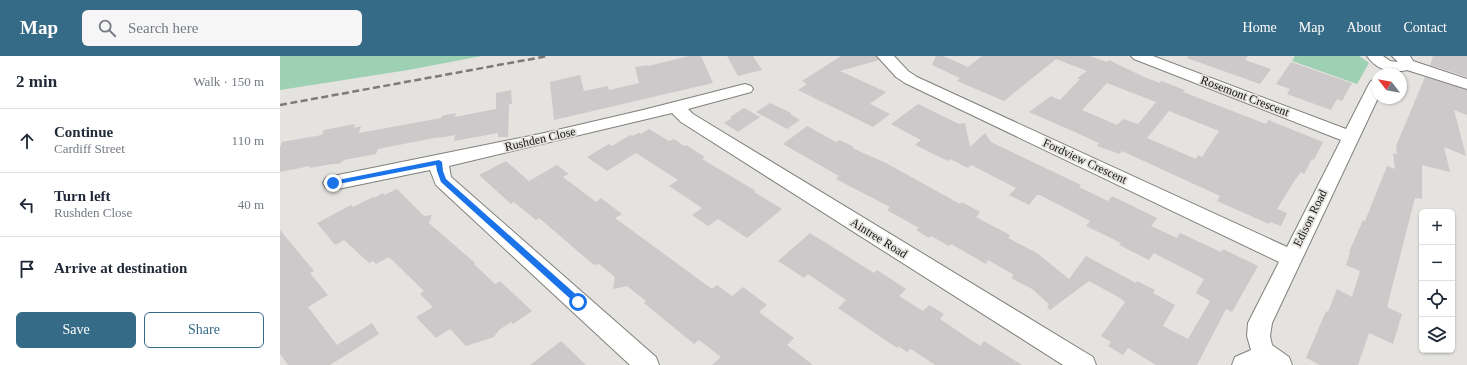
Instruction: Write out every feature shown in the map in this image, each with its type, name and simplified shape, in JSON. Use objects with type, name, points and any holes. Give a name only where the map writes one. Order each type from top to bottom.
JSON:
[{"type":"street","name":"Fordview Crescent","points":[[885,56],[902,74],[911,80],[1291,258]]},
{"type":"street","name":"Rosemont Crescent","points":[[1139,56],[1350,136]]},
{"type":"street","points":[[1381,65],[1401,67],[1403,60],[1467,84]]},
{"type":"street","name":"Rushden Close","points":[[333,183],[439,162],[676,108],[745,89]]},
{"type":"street","name":"Edison Road","points":[[1264,361],[1258,336],[1260,323],[1371,96]]},
{"type":"street","name":"Aintree Road","points":[[676,108],[687,118],[1084,365]]},
{"type":"street","points":[[439,162],[443,180],[647,365]]},
{"type":"green space","points":[[280,56],[482,56],[408,70],[280,90]]},
{"type":"green space","points":[[1295,56],[1359,56],[1369,63],[1357,84],[1292,61]]},
{"type":"building","points":[[689,56],[701,56],[713,83],[554,120],[550,82],[580,75],[584,91],[608,86],[609,90],[639,83],[635,67],[648,66]]},
{"type":"building","points":[[727,56],[753,56],[762,70],[738,76]]},
{"type":"building","points":[[841,56],[876,56],[879,60],[840,71],[886,92],[870,104],[890,114],[873,127],[798,90],[807,84],[802,81]]},
{"type":"building","points":[[936,56],[943,56],[968,67],[982,56],[1090,56],[1107,62],[1109,60],[1144,77],[1160,83],[1161,81],[1185,90],[1183,92],[1266,124],[1268,120],[1323,142],[1314,160],[1312,159],[1304,174],[1301,172],[1277,209],[1287,213],[1281,226],[1270,222],[1269,224],[1217,201],[1220,196],[1122,151],[1120,154],[1097,146],[1099,143],[1029,112],[1051,96],[1060,100],[1080,79],[1077,78],[1087,71],[1056,59],[1004,101],[957,81],[960,78],[932,65]],"holes":[[[1107,83],[1156,102],[1138,124],[1123,119],[1117,125],[1082,110]],[[1169,111],[1219,131],[1202,157],[1198,155],[1196,159],[1147,138]]]},
{"type":"building","points":[[1188,56],[1248,56],[1245,60],[1271,69],[1260,84],[1187,58]]},
{"type":"building","points":[[1433,56],[1467,56],[1467,77],[1430,65]]},
{"type":"building","points":[[1291,62],[1352,83],[1342,101],[1337,99],[1331,110],[1287,94],[1290,89],[1276,84]]},
{"type":"building","points":[[1425,77],[1467,90],[1467,115],[1454,110],[1466,156],[1444,147],[1450,172],[1422,165],[1422,199],[1415,198],[1387,307],[1402,314],[1393,344],[1369,333],[1358,365],[1320,365],[1306,358],[1326,311],[1328,312],[1337,289],[1352,297],[1360,271],[1346,265],[1349,252],[1363,220],[1365,221],[1387,166],[1395,169],[1393,153],[1397,154],[1396,146]]},
{"type":"building","points":[[511,90],[512,104],[509,104],[508,137],[498,137],[498,133],[454,141],[455,135],[438,138],[439,137],[378,149],[376,154],[344,160],[339,164],[310,168],[310,166],[280,172],[280,147],[282,142],[322,135],[324,130],[355,124],[354,128],[361,126],[359,133],[441,118],[442,116],[456,113],[455,117],[496,109],[496,93]]},
{"type":"building","points":[[770,103],[791,113],[790,114],[800,120],[787,129],[756,112]]},
{"type":"building","points":[[918,104],[959,124],[965,123],[970,147],[985,133],[991,142],[1081,185],[1079,187],[1108,201],[1112,196],[1157,218],[1151,226],[1177,238],[1180,233],[1221,252],[1223,249],[1258,266],[1232,312],[1226,309],[1197,365],[1156,365],[1128,348],[1123,355],[1108,346],[1111,342],[1101,336],[1125,302],[1120,298],[1089,281],[1050,310],[1047,307],[1049,304],[1032,289],[1011,278],[1014,275],[988,260],[986,264],[951,244],[949,246],[931,236],[929,238],[916,230],[919,228],[887,210],[890,207],[836,179],[839,176],[783,144],[807,126],[836,142],[840,140],[854,147],[852,148],[886,163],[960,204],[962,202],[980,212],[976,217],[1010,235],[1008,238],[1037,253],[1069,279],[1086,256],[1136,283],[1137,281],[1155,290],[1153,293],[1175,305],[1163,326],[1188,339],[1210,301],[1196,293],[1204,279],[1154,253],[1149,260],[1119,245],[1121,243],[1086,226],[1090,221],[1040,195],[1037,195],[1029,205],[1009,195],[1016,188],[971,165],[968,168],[950,159],[948,161],[915,145],[921,140],[891,124]]},
{"type":"building","points":[[744,108],[760,117],[738,132],[724,123],[732,118],[730,117]]},
{"type":"building","points":[[649,129],[669,141],[674,139],[684,146],[686,145],[705,157],[702,159],[756,191],[754,192],[782,209],[747,238],[718,219],[708,226],[692,215],[702,208],[669,186],[678,180],[636,153],[607,171],[587,157],[609,144],[612,146],[630,135],[641,134]]},
{"type":"building","points":[[506,161],[529,181],[557,165],[569,174],[563,177],[596,202],[601,198],[622,214],[615,218],[712,289],[717,285],[732,296],[743,287],[767,305],[759,312],[794,338],[787,345],[813,365],[712,365],[721,357],[699,340],[694,344],[644,303],[646,301],[627,286],[613,289],[615,277],[599,264],[594,265],[539,218],[536,220],[514,202],[511,204],[479,175]]},
{"type":"building","points":[[397,189],[424,216],[432,215],[429,223],[475,263],[474,264],[495,284],[500,281],[532,311],[513,324],[511,322],[499,330],[494,337],[466,346],[450,329],[436,338],[416,317],[433,307],[420,294],[424,291],[389,257],[376,264],[373,261],[369,263],[344,240],[335,245],[317,223],[351,205],[353,207],[373,197],[374,198],[383,193],[384,195]]},
{"type":"building","points":[[280,230],[314,271],[310,273],[328,295],[308,307],[337,345],[372,323],[379,334],[330,365],[288,365],[280,354]]},
{"type":"building","points":[[810,233],[874,273],[877,270],[906,289],[899,296],[923,311],[929,305],[944,314],[940,319],[980,346],[984,341],[1022,365],[935,365],[911,349],[907,352],[898,346],[897,348],[838,308],[846,300],[808,274],[804,278],[778,261]]},
{"type":"building","points":[[561,341],[586,365],[530,365]]},
{"type":"railway","points":[[280,105],[548,56]]},
{"type":"route","points":[[333,183],[439,162],[443,180],[578,302]]}]
